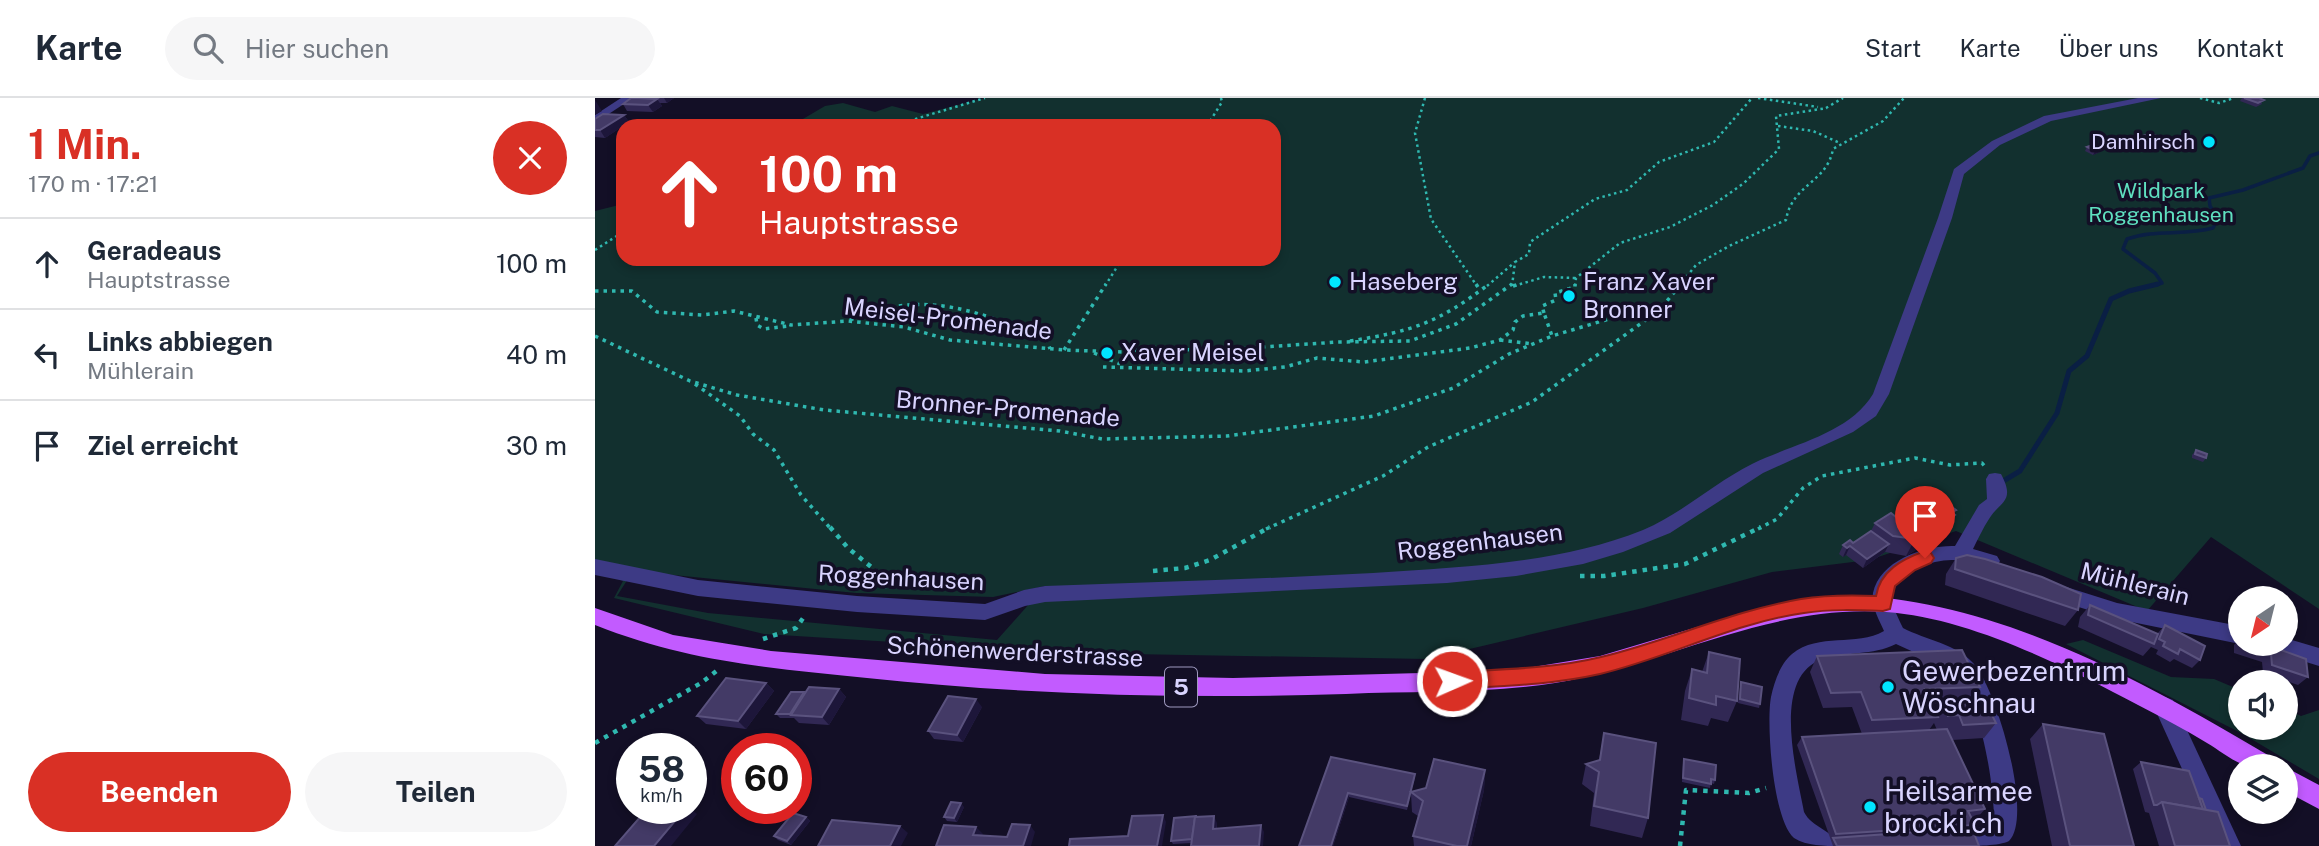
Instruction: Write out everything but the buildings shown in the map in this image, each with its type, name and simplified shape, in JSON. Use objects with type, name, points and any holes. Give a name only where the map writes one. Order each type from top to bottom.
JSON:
[{"type":"main road","name":"Schönenwerderstrasse","points":[[595,616],[677,644],[737,655],[931,677],[1041,685],[1248,689],[1555,674],[1601,665],[1765,614],[1829,603],[1883,604]]},
{"type":"main road","name":"5","points":[[1883,604],[1920,609],[1979,625],[2074,662],[2165,707],[2246,754]]},
{"type":"main road","points":[[2298,786],[2319,798]]},
{"type":"lane","name":"Roggenhausen","points":[[595,567],[698,588],[816,601],[985,612],[1024,598],[1045,594],[1478,574],[1541,566],[1649,535],[1684,519],[1753,471],[1846,428],[1870,412],[1881,394],[1945,218],[1958,172],[1967,164],[1996,143],[2048,118],[2156,98]]},
{"type":"lane","points":[[595,101],[625,100]]},
{"type":"lane","points":[[596,119],[625,100]]},
{"type":"lane","points":[[596,119],[622,119]]},
{"type":"lane","points":[[1960,554],[1985,510],[1995,503],[1998,494],[1995,479]]},
{"type":"lane","points":[[1971,839],[1995,836],[2002,831],[2008,815],[1997,752],[1976,683],[1955,660],[1911,643],[1896,634],[1883,604],[1887,583],[1909,565],[1944,553],[1988,561],[2011,571]]},
{"type":"lane","name":"Mühlerain","points":[[2045,587],[2117,611],[2228,633]]},
{"type":"lane","points":[[1828,846],[1800,828],[1793,814],[1780,715],[1783,681],[1796,663],[1816,651],[1888,640],[1896,634]]},
{"type":"lane","points":[[2298,651],[2319,657]]},
{"type":"lane","points":[[2165,707],[2229,846]]},
{"type":"path","points":[[915,119],[985,98]]},
{"type":"path","points":[[1211,119],[1222,102],[1221,98]]},
{"type":"path","points":[[1425,98],[1415,134],[1431,219],[1480,290]]},
{"type":"path","points":[[1338,342],[1406,332],[1453,310],[1529,254],[1530,242],[1555,223],[1579,212],[1595,199],[1627,190],[1659,162],[1714,142],[1752,98]]},
{"type":"path","points":[[1758,98],[1826,108]]},
{"type":"path","points":[[1552,336],[1542,306],[1556,300],[1555,293],[1561,289],[1575,287],[1576,278],[1620,243],[1670,227],[1713,205],[1744,183],[1779,149],[1776,116],[1826,108],[1843,98]]},
{"type":"path","points":[[1145,572],[1185,568],[1210,560],[1264,530],[1383,476],[1427,447],[1532,402],[1663,307],[1696,265],[1729,246],[1786,220],[1791,199],[1822,174],[1832,159],[1833,149],[1883,121],[1904,98]]},
{"type":"path","points":[[2200,98],[2218,103],[2234,98]]},
{"type":"path","points":[[1778,126],[1813,131],[1840,143]]},
{"type":"path","points":[[595,250],[616,236]]},
{"type":"path","points":[[1512,286],[1515,262]]},
{"type":"path","points":[[1064,350],[1118,266]]},
{"type":"path","name":"Meisel-Promenade","points":[[595,291],[632,290],[657,312],[702,315],[734,311],[791,325],[848,321],[904,327],[950,340],[1064,350],[1125,352],[1155,347],[1217,351],[1338,342],[1410,341],[1456,324],[1512,286],[1543,277],[1576,278]]},
{"type":"path","points":[[848,321],[902,303],[949,307],[989,316],[1047,339],[1050,349]]},
{"type":"path","name":"Bronner-Promenade","points":[[595,337],[690,381],[737,395],[824,410],[1060,431],[1102,439],[1227,436],[1374,415],[1453,388],[1509,354],[1552,336],[1622,314],[1663,307]]},
{"type":"path","points":[[1500,340],[1513,330],[1515,322],[1523,316],[1544,313]]},
{"type":"path","points":[[756,318],[757,326],[764,329],[791,325]]},
{"type":"path","points":[[1091,351],[1120,364],[1104,368],[1137,366],[1244,371],[1285,367],[1317,358],[1364,362],[1470,348],[1500,340],[1536,344]]},
{"type":"path","points":[[690,381],[740,416],[753,434],[774,450],[801,495],[848,548],[886,579],[884,588],[857,604]]},
{"type":"path","points":[[1572,576],[1604,576],[1685,564],[1727,546],[1777,519],[1803,488],[1822,476],[1915,458],[1949,465],[1982,463],[1995,479]]},
{"type":"path","points":[[737,655],[757,641],[796,628],[816,601]]},
{"type":"path","points":[[595,743],[701,682],[719,668]]},
{"type":"path","points":[[1680,846],[1686,790],[1749,793],[1766,789],[1768,780]]},
{"type":"green space","name":"Wildpark Roggenhausen","points":[[985,98],[2319,98],[2319,609],[2298,595],[2298,586],[2284,586],[2211,537],[2147,611],[1956,531],[1869,560],[1772,572],[1643,608],[1427,659],[1072,653],[764,634],[614,598],[623,581],[595,567],[595,211],[616,206],[616,266],[1281,266],[1281,119],[803,119],[825,106],[843,103],[875,112],[892,106],[923,114]],"holes":[[[633,571],[856,593],[993,597],[1045,586],[997,640],[708,613],[617,596]]]},
{"type":"green space","points":[[2083,640],[2171,677],[2214,679],[2228,685],[2228,726],[2066,644]]},
{"type":"green space","points":[[2319,710],[2319,779],[2298,767],[2298,754],[2277,754],[2253,740],[2298,740],[2298,715]]},
{"type":"waterway","points":[[2151,286],[2162,283],[2155,273],[2123,249],[2127,239],[2148,234],[2213,228],[2218,219],[2210,206],[2209,198],[2243,190],[2303,168],[2310,156],[2319,153]]},
{"type":"waterway","points":[[2005,480],[2020,471],[2057,413],[2069,371],[2087,356],[2111,299],[2129,291],[2158,284]]},
{"type":"place","name":"Damhirsch","points":[[2209,142]]},
{"type":"place","name":"Haseberg","points":[[1335,282]]},
{"type":"place","name":"Franz Xaver Bronner","points":[[1569,296]]},
{"type":"place","name":"Xaver Meisel","points":[[1107,353]]},
{"type":"place","name":"Gewerbezentrum Wöschnau","points":[[1888,687]]},
{"type":"place","name":"Heilsarmee brocki.ch","points":[[1870,807]]},
{"type":"route","points":[[1452,681],[1555,674],[1601,665],[1765,614],[1803,606],[1842,602],[1883,604],[1887,583],[1909,565],[1925,558]]}]
